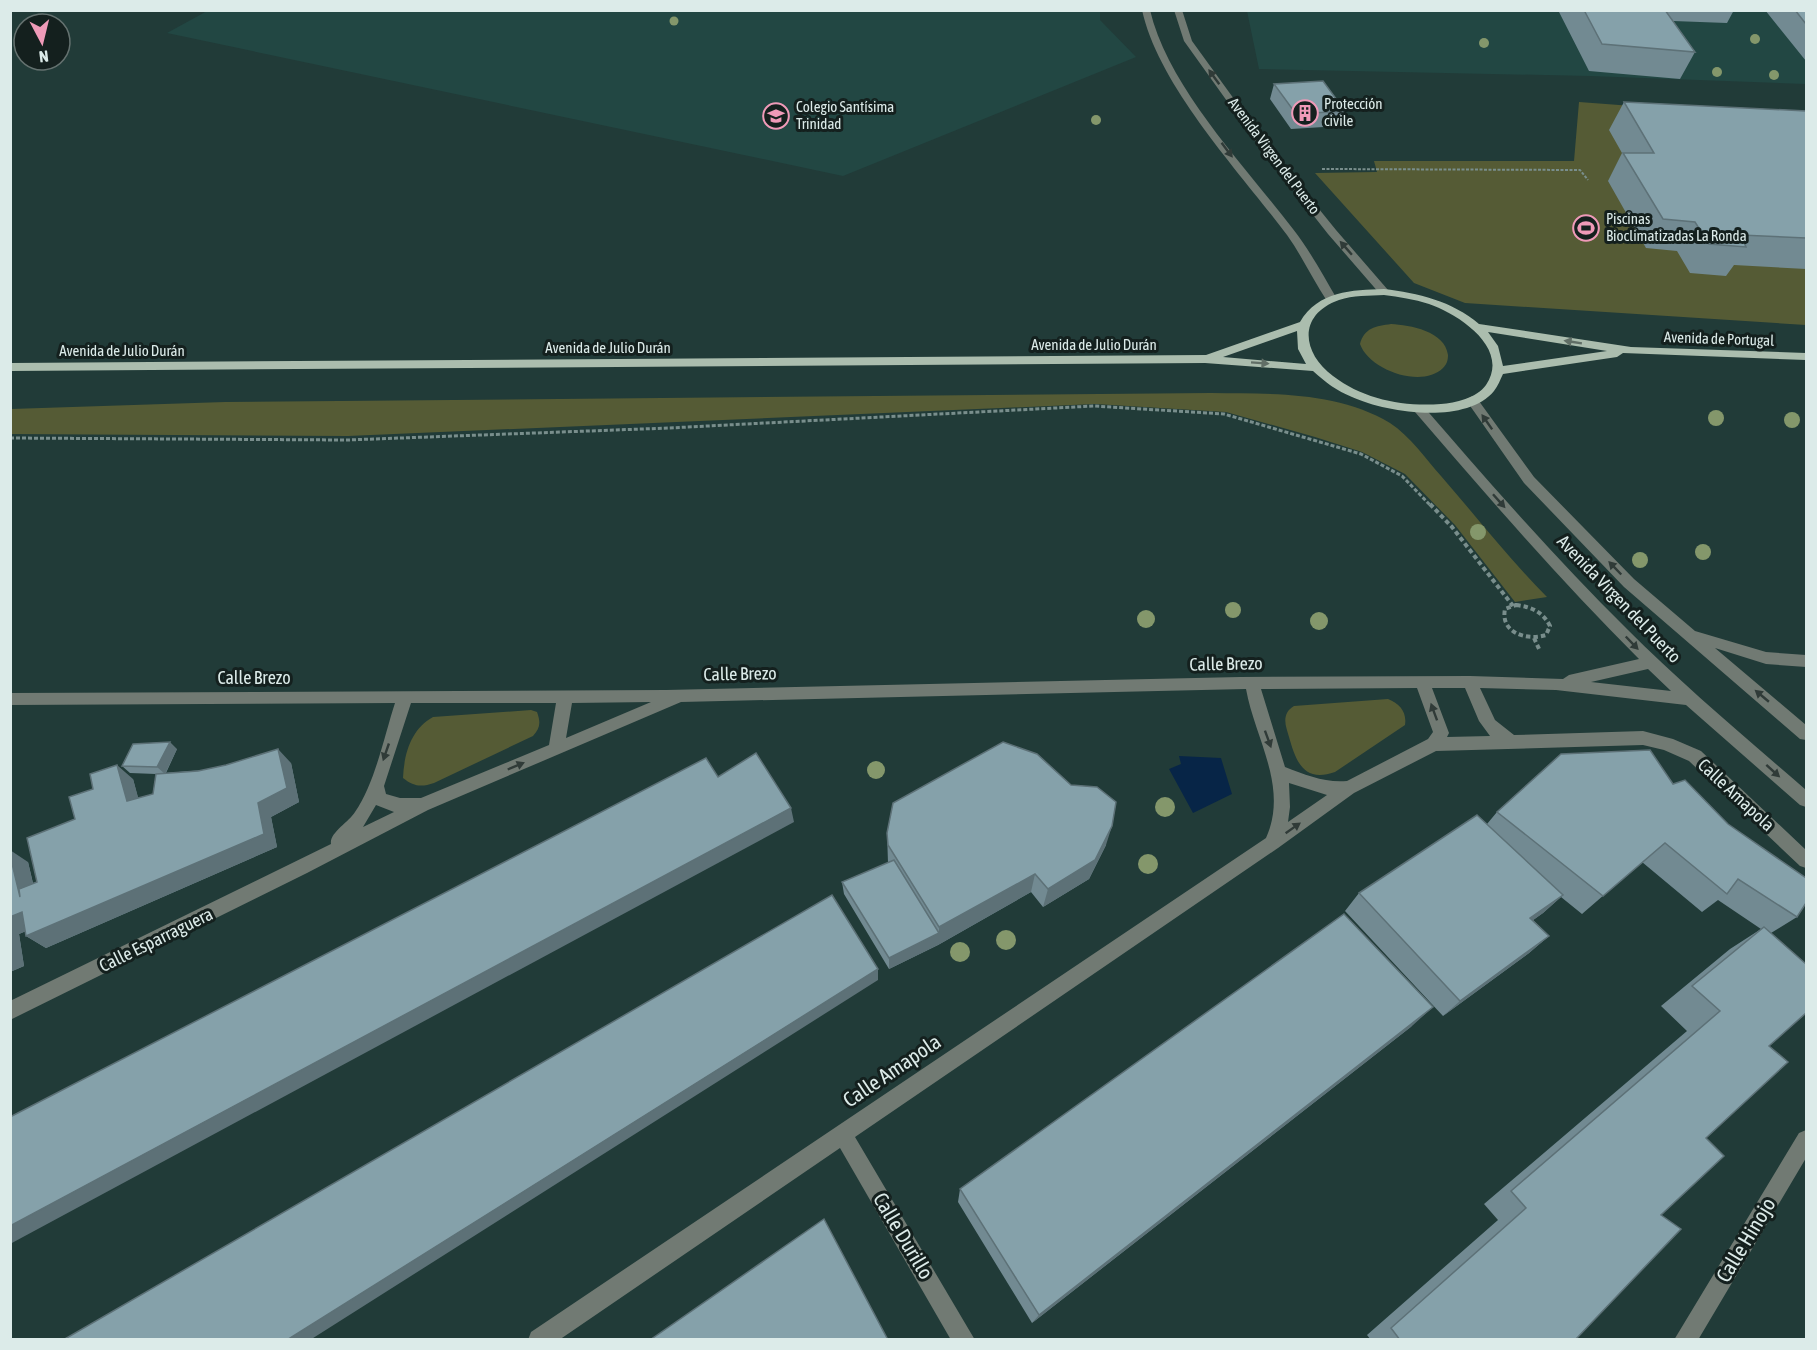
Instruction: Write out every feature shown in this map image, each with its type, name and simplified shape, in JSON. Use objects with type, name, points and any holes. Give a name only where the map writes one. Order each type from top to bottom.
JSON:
[{"type":"main road","points":[[1384,292],[1435,303],[1458,314],[1477,327],[1490,342],[1497,356],[1498,371],[1491,388],[1472,400],[1448,407],[1419,409],[1389,405],[1360,396],[1335,384],[1316,368],[1305,353],[1301,339],[1302,325],[1312,310],[1331,299],[1356,293],[1384,292]]},
{"type":"main road","name":"Avenida de Julio Durán","points":[[1205,359],[1302,325]]},
{"type":"main road","name":"Avenida de Portugal","points":[[1477,327],[1631,351],[1806,357]]},
{"type":"main road","name":"Avenida de Portugal","points":[[1498,371],[1631,351]]},
{"type":"main road","name":"Avenida de Julio Durán","points":[[10,367],[1205,359],[1316,368]]},
{"type":"street","name":"Avenida Virgen del Puerto","points":[[1146,10],[1146,22],[1159,51],[1201,115],[1292,235],[1331,299]]},
{"type":"street","name":"Avenida Virgen del Puerto","points":[[1178,10],[1188,41],[1282,169],[1384,292]]},
{"type":"street","name":"Avenida Virgen del Puerto","points":[[1472,400],[1528,480],[1629,583],[1806,734]]},
{"type":"street","name":"Avenida Virgen del Puerto","points":[[1419,409],[1577,587],[1651,662],[1806,801]]},
{"type":"street","points":[[1688,633],[1766,658],[1806,661]]},
{"type":"street","points":[[1556,684],[1651,662]]},
{"type":"street","points":[[1470,682],[1491,728],[1503,738],[1514,742]]},
{"type":"street","points":[[1252,683],[1255,699],[1279,771],[1284,803],[1282,823],[1272,843]]},
{"type":"street","name":"Calle Brezo","points":[[10,699],[565,697],[1252,683],[1556,684]]},
{"type":"street","points":[[1423,683],[1441,733],[1434,744]]},
{"type":"street","points":[[1556,684],[1692,699]]},
{"type":"street","points":[[302,868],[423,806],[684,695]]},
{"type":"street","points":[[302,868],[352,830],[367,811],[405,697]]},
{"type":"street","points":[[556,749],[565,697]]},
{"type":"street","name":"Calle Amapola","points":[[539,1340],[842,1133],[1253,858],[1349,788],[1434,744],[1643,738],[1667,744],[1695,756],[1806,861]]},
{"type":"street","points":[[1279,771],[1305,783],[1336,790],[1349,788]]},
{"type":"street","points":[[376,786],[379,798],[390,805],[423,806]]},
{"type":"street","name":"Calle Esparraguera","points":[[10,1011],[302,868]]},
{"type":"street","name":"Calle Durillo","points":[[842,1133],[964,1340]]},
{"type":"street","name":"Calle Hinojo","points":[[1685,1340],[1806,1140]]},
{"type":"path","points":[[1282,169],[1580,170],[1588,180]]},
{"type":"path","points":[[10,438],[347,440],[669,428],[1095,406],[1224,414],[1361,454],[1402,476],[1452,527],[1513,606],[1531,607],[1544,615],[1550,626],[1546,635],[1534,638],[1519,635],[1506,625],[1503,614],[1505,609],[1513,606]]},
{"type":"shaded area","name":"Colegio Santísima Trinidad","points":[[209,10],[1100,10],[1100,20],[1136,57],[843,176],[167,33]]},
{"type":"shaded area","points":[[1247,11],[1806,11],[1806,84],[1590,76],[1259,69]]},
{"type":"green space","name":"Piscinas Bioclimatizadas La Ronda","points":[[1579,102],[1806,119],[1806,325],[1465,303],[1414,283],[1315,173],[1377,172],[1374,161],[1574,161]]},
{"type":"green space","points":[[1391,324],[1417,328],[1434,335],[1445,347],[1448,355],[1447,362],[1434,374],[1422,377],[1397,374],[1374,362],[1360,344],[1364,334],[1371,329]]},
{"type":"green space","points":[[1211,393],[1303,396],[1348,405],[1390,423],[1417,448],[1506,553],[1547,597],[1515,602],[1455,525],[1405,474],[1362,452],[1226,412],[1095,404],[348,436],[10,434],[11,409],[225,402]]},
{"type":"green space","points":[[1388,699],[1402,709],[1405,725],[1335,772],[1316,775],[1303,768],[1298,762],[1285,719],[1291,708]]},
{"type":"green space","points":[[531,710],[537,712],[539,722],[533,736],[434,783],[418,785],[403,778],[410,743],[419,728],[433,717]]},
{"type":"water","points":[[1179,756],[1221,758],[1232,794],[1193,813],[1169,769],[1181,764]]},
{"type":"building","points":[[1584,10],[1665,10],[1695,52],[1602,44]]},
{"type":"building","points":[[1795,10],[1806,10],[1806,24]]},
{"type":"building","points":[[1323,81],[1345,111],[1296,114],[1274,84]]},
{"type":"building","points":[[1624,102],[1806,111],[1806,238],[1741,235],[1746,247],[1709,244],[1695,222],[1663,219],[1623,153],[1654,153]]},
{"type":"building","points":[[170,742],[157,767],[122,766],[133,744]]},
{"type":"building","points":[[1003,742],[1037,754],[1071,785],[1097,787],[1116,802],[1112,826],[1095,860],[1048,889],[1035,874],[939,927],[888,845],[887,833],[893,803]]},
{"type":"building","points":[[278,749],[287,788],[258,803],[264,834],[26,936],[22,912],[10,917],[10,855],[20,897],[19,889],[37,882],[27,838],[75,819],[69,797],[93,789],[90,774],[117,765],[127,801],[153,794],[156,774],[198,771]]},
{"type":"building","points":[[1650,750],[1673,784],[1685,780],[1728,824],[1806,878],[1806,903],[1797,917],[1738,879],[1727,894],[1665,843],[1603,896],[1497,812],[1561,754]]},
{"type":"building","points":[[756,753],[791,808],[10,1226],[10,1117],[706,758],[718,777]]},
{"type":"building","points":[[1477,815],[1563,895],[1530,918],[1549,936],[1460,1001],[1359,893]]},
{"type":"building","points":[[894,860],[939,933],[889,958],[842,882]]},
{"type":"building","points":[[832,895],[878,969],[287,1340],[63,1340]]},
{"type":"building","points":[[1344,914],[1433,1007],[1039,1315],[960,1189]]},
{"type":"building","points":[[1764,927],[1806,964],[1806,1013],[1769,1046],[1788,1062],[1706,1138],[1724,1156],[1661,1215],[1681,1229],[1575,1340],[1400,1340],[1391,1328],[1526,1208],[1511,1191],[1720,1011],[1692,986]]},
{"type":"building","points":[[824,1219],[888,1340],[650,1340]]},
{"type":"place","name":"Protección civile","points":[[1305,113]]},
{"type":"place","name":"Colegio Santísima Trinidad","points":[[776,116]]},
{"type":"place","name":"Piscinas Bioclimatizadas La Ronda","points":[[1586,228]]}]
